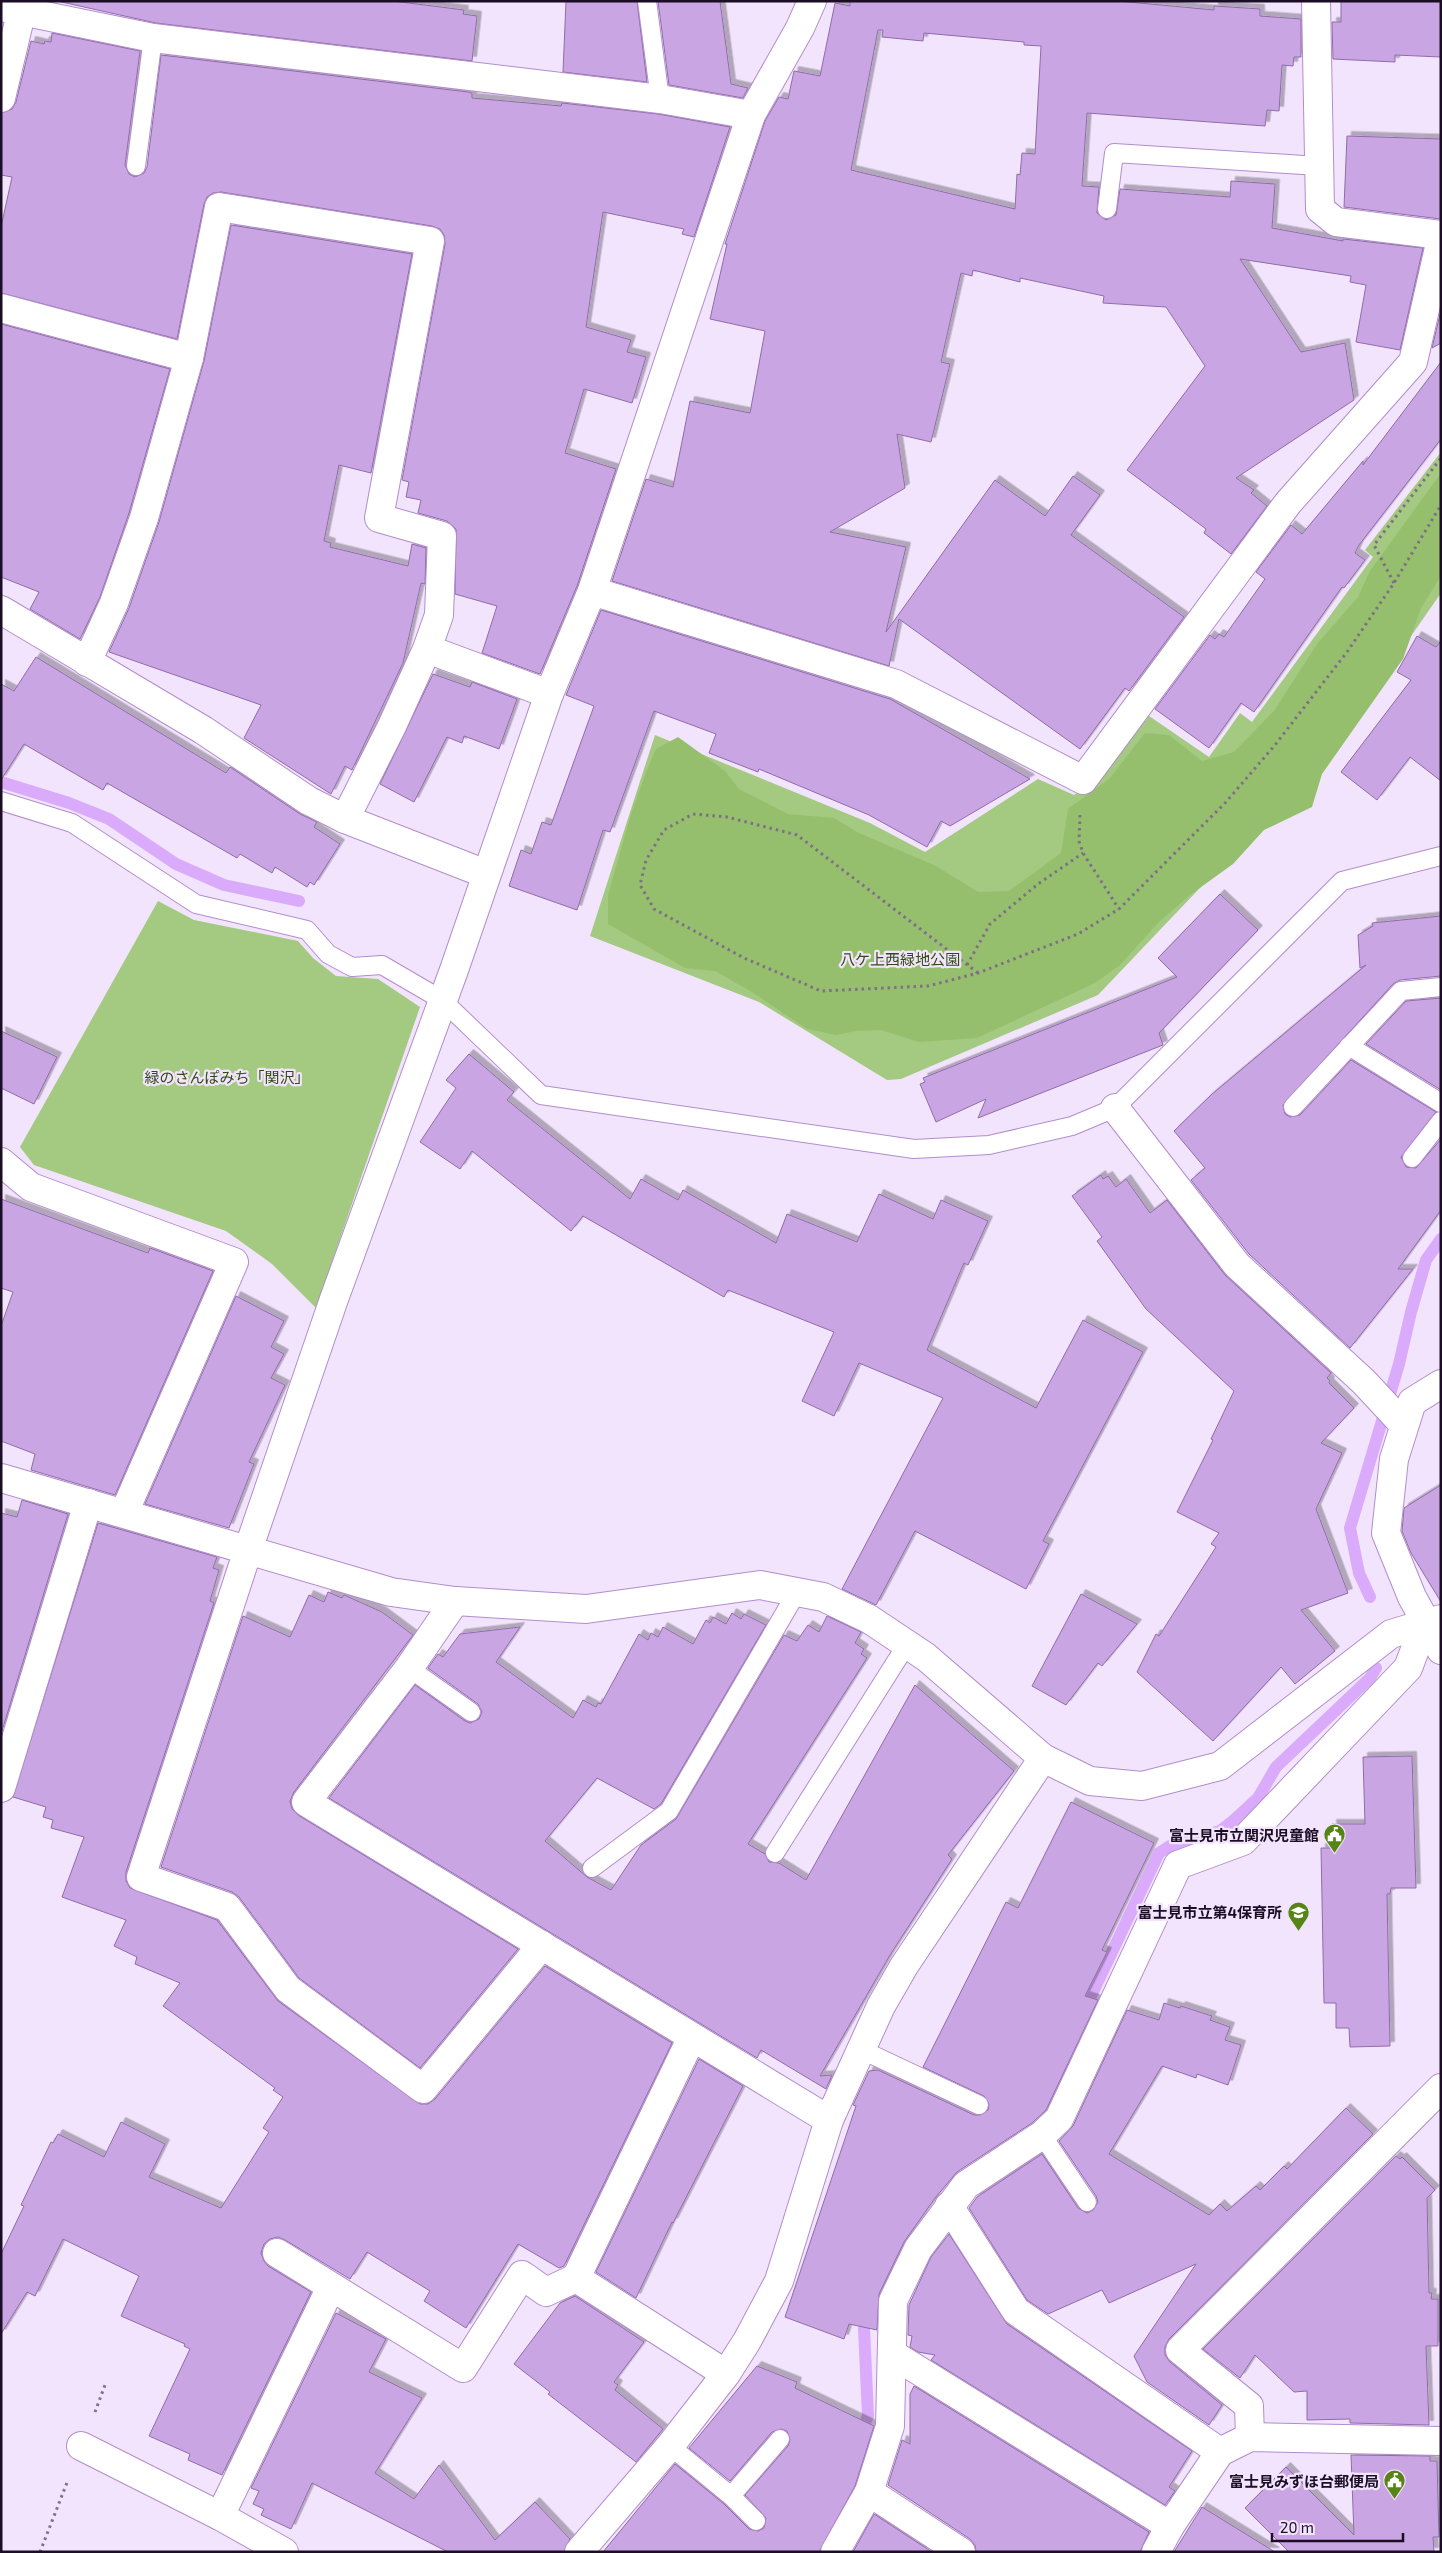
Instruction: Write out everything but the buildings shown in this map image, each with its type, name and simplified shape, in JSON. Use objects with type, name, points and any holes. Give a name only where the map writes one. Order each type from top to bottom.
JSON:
[{"type":"street","points":[[542,1945],[423,2089],[288,1989],[227,1907],[141,1878],[248,1550],[334,1299],[442,1000],[549,694],[592,591],[751,115],[800,28],[812,1]]},
{"type":"street","points":[[1316,1],[1320,208],[1336,222],[1441,235]]},
{"type":"street","points":[[1,98],[16,6],[153,38],[660,100],[751,115]]},
{"type":"street","points":[[87,662],[114,603],[144,518],[189,358],[218,207],[430,241],[379,518],[442,536],[439,615],[427,649],[392,726],[345,819]]},
{"type":"street","points":[[592,591],[896,684],[1083,780],[1288,503],[1413,362],[1441,239]]},
{"type":"street","points":[[1,308],[189,358]]},
{"type":"street","points":[[1,610],[203,730],[309,801],[345,819],[486,874]]},
{"type":"street","points":[[427,649],[549,694]]},
{"type":"street","points":[[1115,1108],[1238,1265],[1364,1382],[1401,1423]]},
{"type":"street","points":[[1,1162],[31,1188],[234,1262],[124,1513]]},
{"type":"street","points":[[1441,1384],[1412,1402],[1401,1423],[1394,1459],[1386,1532],[1433,1621],[1441,1650]]},
{"type":"street","points":[[1,1478],[391,1592],[455,1601],[586,1609],[760,1585],[823,1597],[869,1619],[908,1644],[926,1657],[1043,1758],[1090,1781],[1142,1786],[1220,1766],[1391,1634],[1433,1621]]},
{"type":"street","points":[[1,1788],[88,1503]]},
{"type":"street","points":[[455,1601],[410,1668],[306,1802],[829,2120]]},
{"type":"street","points":[[835,2552],[869,2492],[890,2426],[893,2301],[918,2249],[966,2185],[1042,2135],[1059,2119],[1178,1865],[1243,1842],[1408,1668],[1433,1621]]},
{"type":"street","points":[[579,2552],[670,2446],[726,2374],[747,2341],[779,2281],[829,2120],[860,2049],[904,1966],[1043,1758]]},
{"type":"street","points":[[277,2253],[463,2368],[522,2274],[546,2292],[576,2278],[692,2037]]},
{"type":"street","points":[[1250,2437],[1249,2406],[1180,2350],[1441,2088]]},
{"type":"street","points":[[949,2206],[1016,2311],[1220,2452]]},
{"type":"street","points":[[576,2278],[726,2374]]},
{"type":"street","points":[[220,2516],[331,2288]]},
{"type":"street","points":[[892,2354],[1170,2526]]},
{"type":"street","points":[[1156,2552],[1170,2526],[1220,2452],[1250,2437],[1441,2441]]},
{"type":"street","points":[[82,2446],[220,2516],[284,2552]]},
{"type":"street","points":[[869,2492],[961,2552]]},
{"type":"lane","points":[[647,1],[660,100]]},
{"type":"lane","points":[[136,166],[153,38]]},
{"type":"lane","points":[[1107,209],[1114,153],[1319,166]]},
{"type":"lane","points":[[1,802],[72,823],[196,904],[308,930],[328,954],[352,967],[382,965],[442,1000],[541,1095],[914,1149],[989,1145],[1072,1126],[1115,1108],[1342,881],[1441,856]]},
{"type":"lane","points":[[1293,1107],[1400,991],[1441,987]]},
{"type":"lane","points":[[1349,1046],[1441,1103]]},
{"type":"lane","points":[[1412,1158],[1441,1122]]},
{"type":"lane","points":[[592,1868],[669,1812],[798,1592]]},
{"type":"lane","points":[[775,1852],[908,1644]]},
{"type":"lane","points":[[410,1668],[471,1712]]},
{"type":"lane","points":[[860,2049],[979,2104]]},
{"type":"lane","points":[[1042,2135],[1087,2202]]},
{"type":"lane","points":[[731,2496],[780,2439]]},
{"type":"lane","points":[[670,2446],[731,2496],[756,2521]]},
{"type":"path","points":[[1394,584],[1374,545],[1441,458]]},
{"type":"path","points":[[978,973],[797,835],[727,817],[693,814],[664,830],[646,860],[640,885],[654,909],[744,958],[821,990],[928,986],[978,973],[1078,934],[1119,909],[1226,802],[1275,745],[1347,652],[1394,584],[1441,505]]},
{"type":"path","points":[[1083,780],[1079,841],[1083,853],[1119,909]]},
{"type":"path","points":[[968,965],[990,924],[1038,884],[1083,853]]},
{"type":"green space","name":"八ケ上西緑地公園","points":[[1441,452],[1441,593],[1334,747],[1098,995],[901,1079],[887,1080],[759,1002],[590,936],[655,735],[870,823],[925,852],[1038,779],[1074,795],[1103,775],[1149,716],[1209,757],[1240,713],[1252,722],[1373,557],[1365,550]]},
{"type":"green space","name":"八ケ上西緑地公園","points":[[1441,473],[1441,576],[1421,608],[1403,659],[1322,774],[1312,807],[1264,830],[1233,864],[1190,895],[1159,922],[1120,965],[1095,983],[977,1038],[919,1042],[881,1030],[856,1031],[836,1035],[807,1029],[752,992],[715,971],[685,968],[608,924],[608,895],[631,814],[647,770],[656,749],[678,737],[725,771],[739,789],[788,814],[834,818],[859,833],[936,866],[978,892],[1009,891],[1061,853],[1068,809],[1110,778],[1145,733],[1169,735],[1202,761],[1234,752],[1274,711],[1317,644],[1358,597],[1370,571]]},
{"type":"green space","name":"緑のさんぽみち「関沢」","points":[[158,901],[194,920],[298,941],[313,958],[336,976],[378,979],[420,1007],[316,1308],[272,1264],[226,1231],[34,1165],[20,1147]]},
{"type":"waterway","points":[[1,782],[69,803],[109,819],[176,864],[224,885],[299,901]]},
{"type":"waterway","points":[[1370,1597],[1359,1573],[1350,1528],[1399,1364],[1426,1260],[1441,1239]]},
{"type":"waterway","points":[[1083,2013],[1159,1853],[1170,1846],[1220,1831],[1233,1821],[1258,1798],[1276,1767],[1370,1678],[1376,1668]]},
{"type":"waterway","points":[[859,2437],[868,2416],[864,2329],[869,2312]]},
{"type":"place","name":"富士見市立関沢児童館","points":[[1335,1854]]},
{"type":"place","name":"富士見市立第4保育所","points":[[1298,1931]]},
{"type":"place","name":"富士見みずほ台郵便局","points":[[1395,2500]]}]
